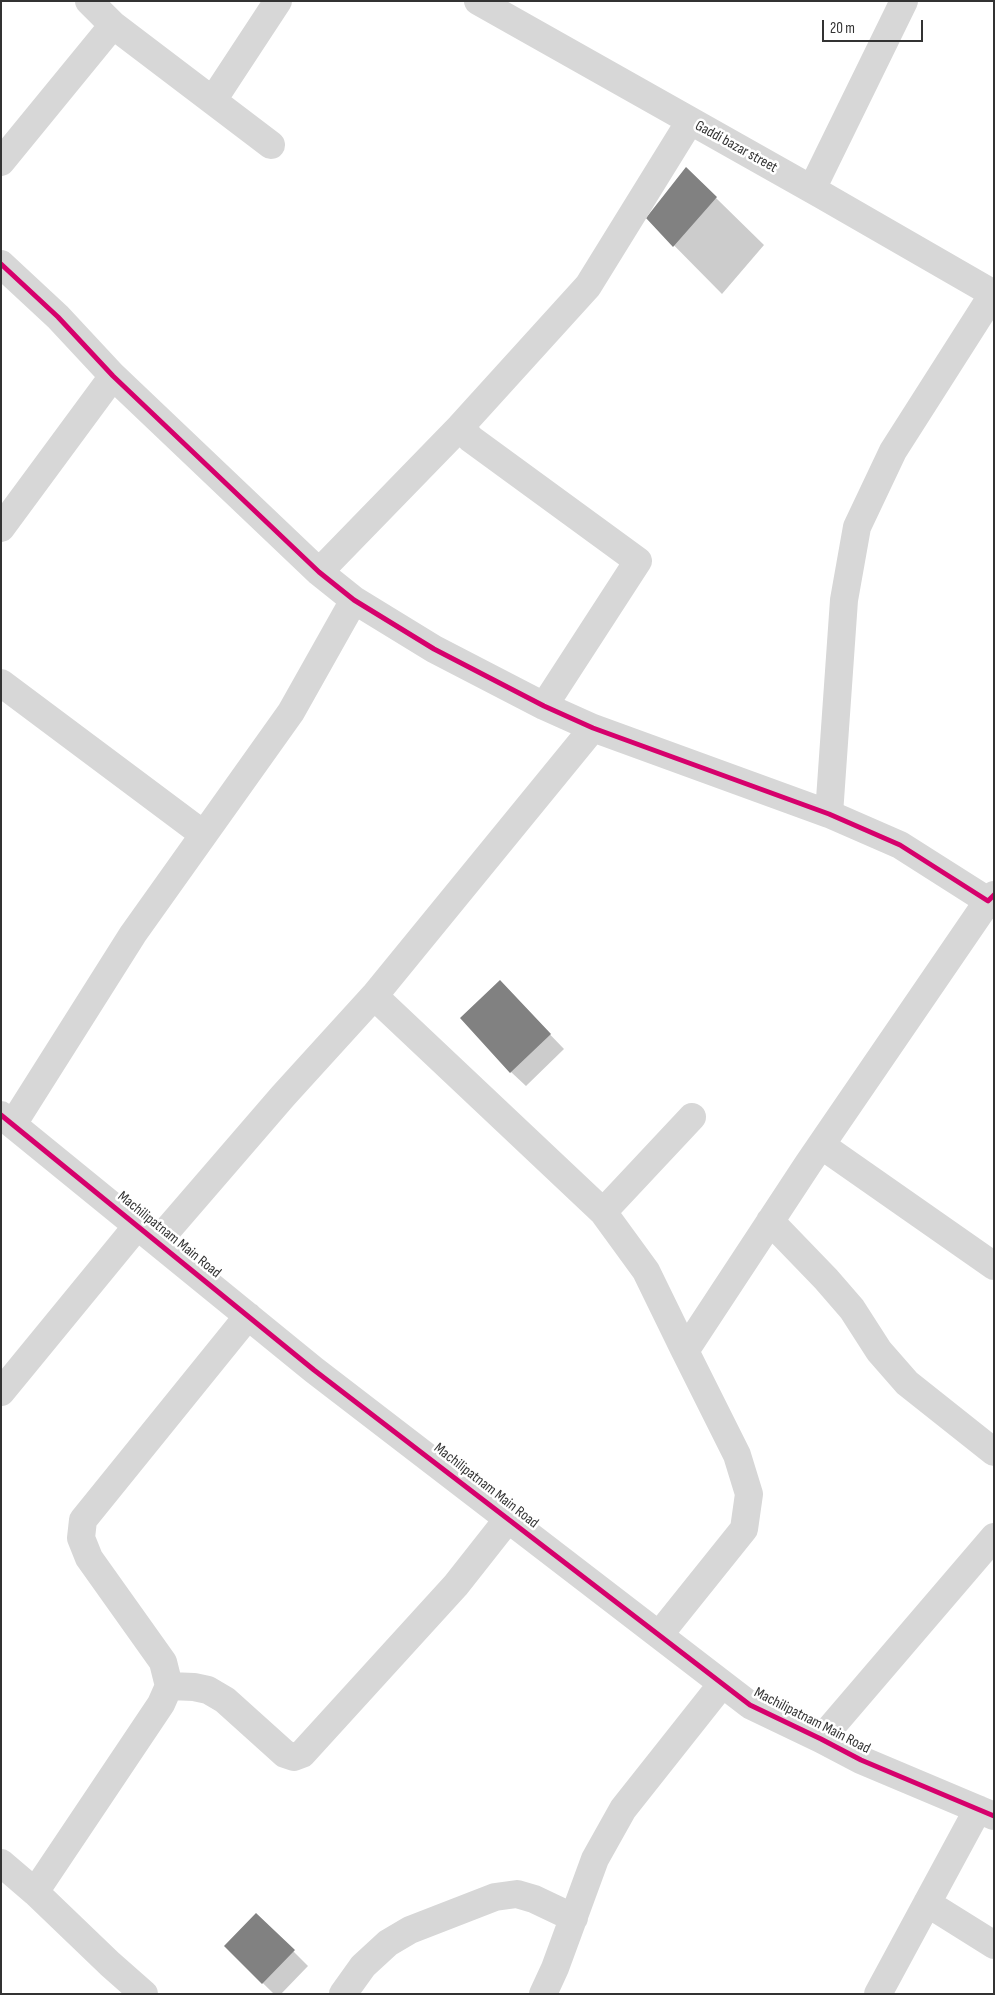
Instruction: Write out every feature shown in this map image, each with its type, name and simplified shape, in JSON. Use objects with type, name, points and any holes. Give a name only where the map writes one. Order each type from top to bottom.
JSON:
[{"type":"street","points":[[89,1],[112,25],[271,144]]},
{"type":"street","points":[[213,100],[278,1]]},
{"type":"street","name":"Gaddi bazar street","points":[[478,1],[994,294]]},
{"type":"street","points":[[812,190],[904,1]]},
{"type":"street","points":[[1,162],[112,25]]},
{"type":"street","points":[[319,572],[460,427],[588,286],[690,121]]},
{"type":"street","points":[[1,264],[58,317],[113,376],[319,572],[354,600],[434,649],[544,706],[593,728],[829,814],[900,845],[992,900],[821,1145],[684,1351]]},
{"type":"street","points":[[829,814],[844,600],[857,527],[893,451],[994,294]]},
{"type":"street","points":[[1,528],[113,376]]},
{"type":"street","points":[[460,427],[471,439],[638,561],[544,706]]},
{"type":"street","points":[[7,1120],[132,934],[291,712],[354,600]]},
{"type":"street","points":[[1,683],[203,834]]},
{"type":"street","points":[[1,1392],[148,1233],[283,1096],[374,996],[593,728]]},
{"type":"street","points":[[374,996],[603,1212],[646,1272],[737,1455],[749,1494],[744,1529],[659,1635]]},
{"type":"street","points":[[603,1212],[692,1117]]},
{"type":"street","name":"Machilipatnam Main Road","points":[[7,1120],[314,1370],[750,1705],[861,1760],[986,1812]]},
{"type":"street","points":[[821,1145],[994,1266]]},
{"type":"street","points":[[770,1221],[852,1309],[878,1351],[907,1384],[994,1452]]},
{"type":"street","points":[[35,1892],[161,1704],[168,1686],[163,1662],[89,1558],[81,1538],[83,1520],[248,1316]]},
{"type":"street","points":[[168,1686],[194,1687],[208,1690],[225,1700],[285,1754],[294,1757],[302,1754],[456,1585],[508,1519]]},
{"type":"street","points":[[821,1739],[994,1537]]},
{"type":"street","points":[[543,1994],[555,1968],[595,1859],[623,1809],[722,1684]]},
{"type":"street","points":[[878,1994],[927,1903],[986,1812]]},
{"type":"street","points":[[1,1863],[35,1892],[144,1994]]},
{"type":"street","points":[[343,1994],[363,1966],[388,1943],[410,1930],[496,1897],[517,1894],[534,1899],[574,1918]]},
{"type":"street","points":[[927,1903],[994,1945]]},
{"type":"building","points":[[686,167],[717,197],[673,247],[646,218]]},
{"type":"building","points":[[500,980],[551,1034],[510,1073],[460,1018]]},
{"type":"building","points":[[256,1913],[295,1950],[262,1984],[224,1946]]},
{"type":"cycle path","points":[[1,264],[58,317],[113,376],[319,572],[354,600],[434,649],[544,706],[593,728],[829,814],[900,845],[988,901],[994,895]]},
{"type":"cycle path","points":[[1,1115],[314,1370],[750,1705],[861,1760],[994,1816]]}]
